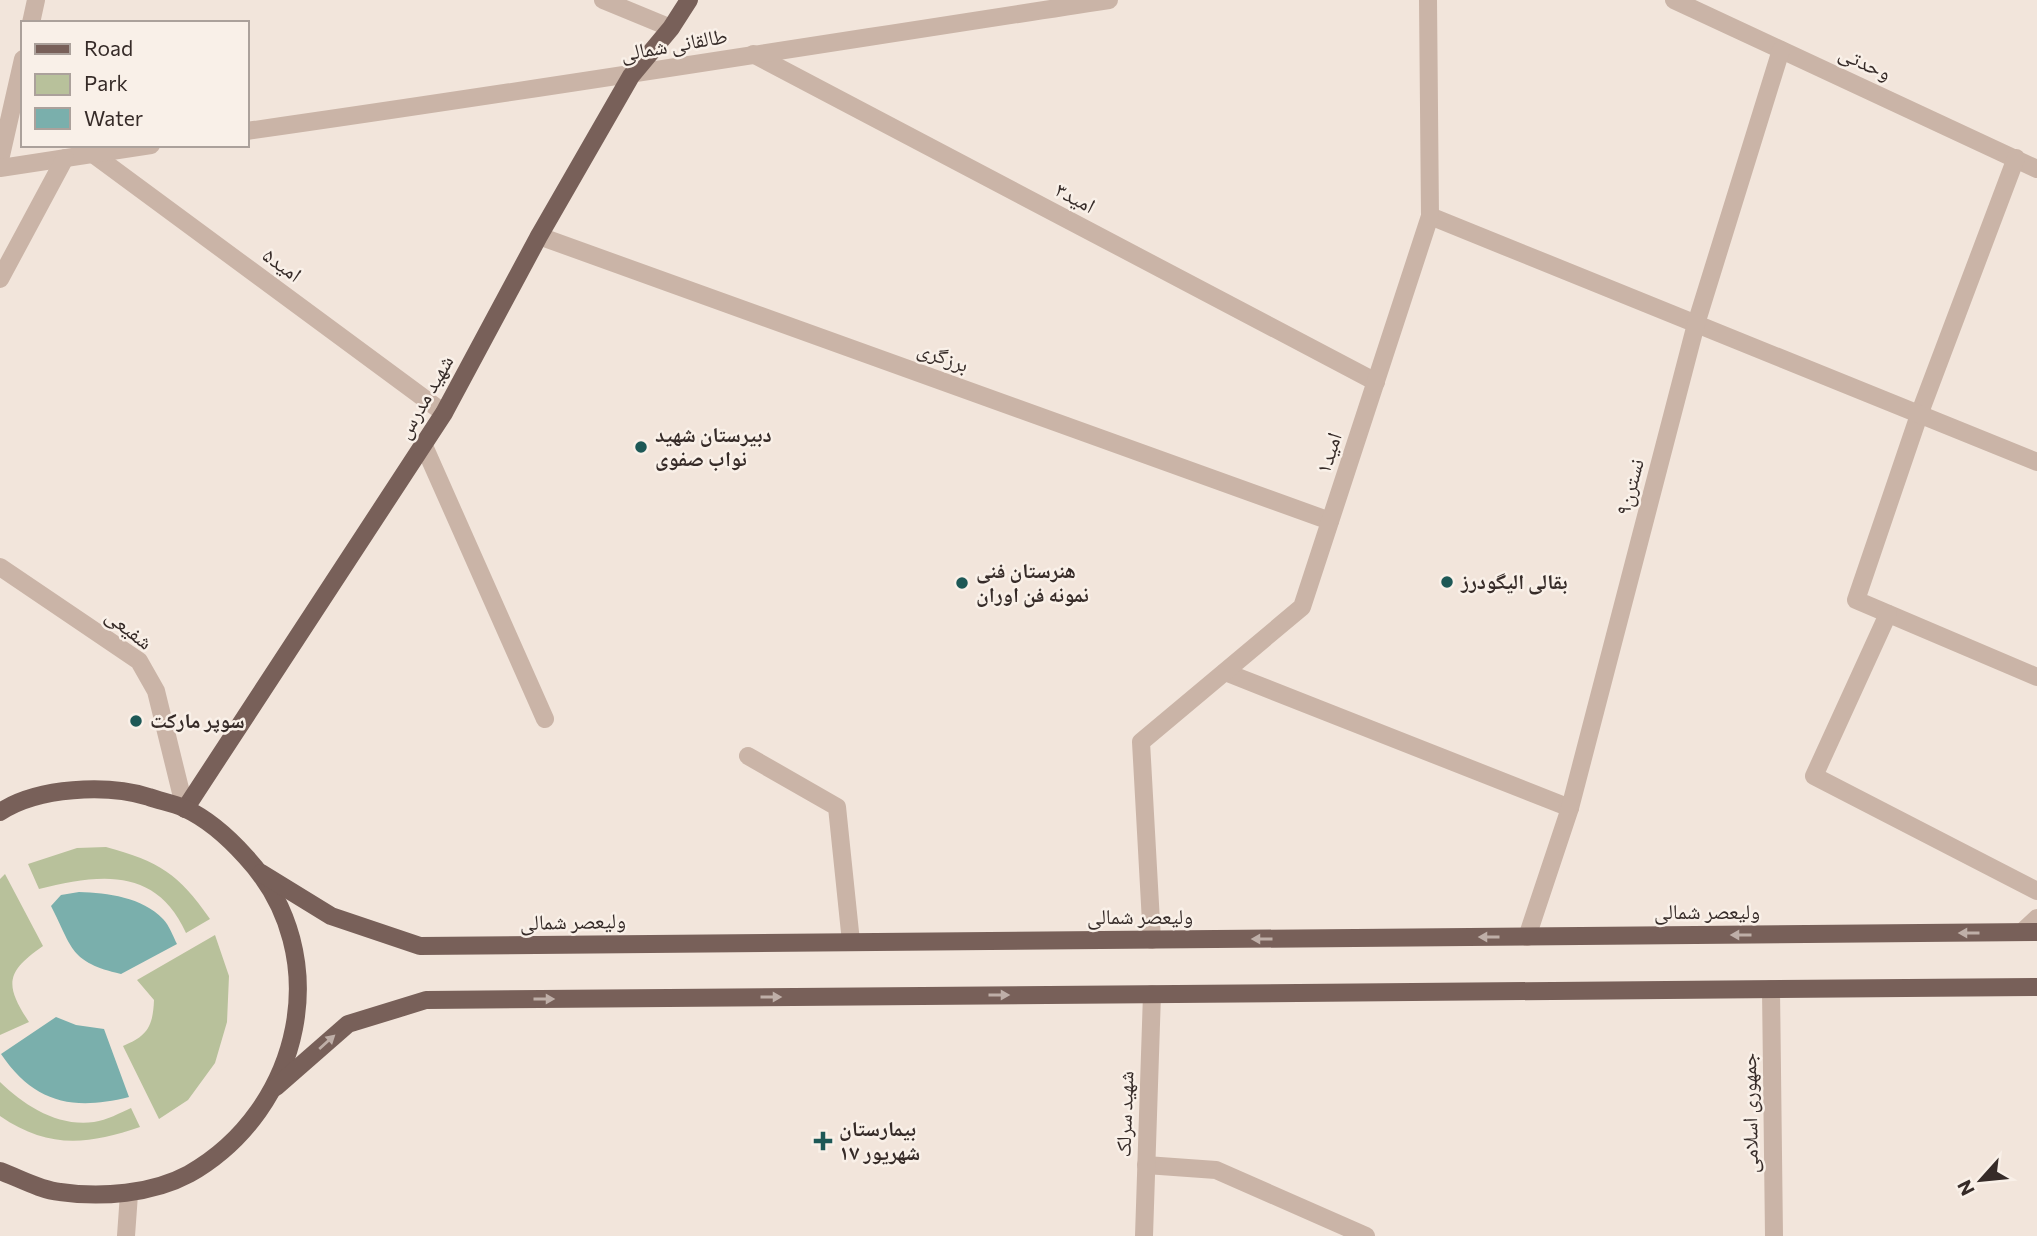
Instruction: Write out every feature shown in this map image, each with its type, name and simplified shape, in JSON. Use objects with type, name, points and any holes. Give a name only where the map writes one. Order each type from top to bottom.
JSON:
[{"type":"main road","name":"شهید مدرس","points":[[185,809],[424,446],[539,236],[631,76],[671,28],[689,0]]},
{"type":"main road","points":[[0,812],[66,790],[126,790],[185,809],[227,836],[261,873],[285,917],[297,966],[296,1028],[276,1087]]},
{"type":"main road","name":"ولیعصر شمالی","points":[[261,873],[331,916],[420,946],[2030,932]]},
{"type":"main road","points":[[0,1171],[58,1192],[129,1194],[188,1174],[238,1138],[276,1087],[348,1024],[426,1000],[2037,987]]},
{"type":"street","points":[[31,21],[36,0]]},
{"type":"street","points":[[603,0],[671,28]]},
{"type":"street","name":"طالقانی شمالی","points":[[248,131],[631,76],[753,54],[1109,0]]},
{"type":"street","name":"امید۱","points":[[1152,940],[1141,741],[1302,607],[1430,216],[1428,0]]},
{"type":"street","name":"وحدتی","points":[[1674,0],[2037,169]]},
{"type":"street","name":"نسترن۹","points":[[1527,937],[1570,807],[1696,324],[1781,50]]},
{"type":"street","name":"امید۳","points":[[753,54],[1376,382]]},
{"type":"street","points":[[0,160],[21,68]]},
{"type":"street","points":[[0,168],[138,147]]},
{"type":"street","name":"امید۵","points":[[93,154],[444,413]]},
{"type":"street","points":[[0,279],[65,158]]},
{"type":"street","points":[[2016,158],[1919,415],[1856,600],[2037,677]]},
{"type":"street","points":[[1430,216],[2037,463]]},
{"type":"street","name":"برزگری","points":[[539,236],[1330,521]]},
{"type":"street","points":[[424,446],[545,719]]},
{"type":"street","name":"شفیعی","points":[[0,567],[139,661],[156,691],[185,809]]},
{"type":"street","points":[[1888,614],[1814,776],[2037,891]]},
{"type":"street","points":[[1225,672],[1570,807]]},
{"type":"street","points":[[748,756],[837,807],[851,942]]},
{"type":"street","points":[[2030,932],[2037,918]]},
{"type":"street","name":"جمهوری اسلامی","points":[[1771,989],[1774,1236]]},
{"type":"street","name":"شهید سرلک","points":[[1144,1236],[1152,994]]},
{"type":"street","points":[[1146,1165],[1216,1170],[1366,1236]]},
{"type":"street","points":[[126,1236],[129,1194]]},
{"type":"green space","points":[[106,847],[141,858],[166,871],[188,890],[210,919],[186,933],[174,911],[159,896],[124,880],[83,880],[39,889],[28,864],[77,848]]},
{"type":"green space","points":[[5,874],[43,946],[22,964],[13,980],[15,998],[29,1022],[0,1035],[0,879]]},
{"type":"green space","points":[[215,935],[229,976],[227,1022],[215,1063],[188,1100],[159,1119],[123,1046],[143,1034],[152,1017],[154,1000],[137,980]]},
{"type":"green space","points":[[0,1082],[31,1107],[55,1118],[81,1123],[94,1122],[131,1108],[140,1127],[103,1138],[85,1140],[51,1139],[35,1134],[0,1116]]},
{"type":"water","points":[[79,892],[113,895],[145,906],[165,921],[177,944],[121,974],[82,959],[69,943],[51,906],[61,895]]},
{"type":"water","points":[[56,1017],[76,1025],[104,1029],[129,1097],[90,1103],[56,1099],[41,1093],[14,1070],[1,1054]]},
{"type":"place","name":"دبیرستان شهید نواب صفوی","points":[[641,447]]},
{"type":"place","name":"بقالی الیگودرز","points":[[1447,582]]},
{"type":"place","name":"هنرستان فنی نمونه فن اوران","points":[[962,583]]},
{"type":"place","name":"سوپر مارکت","points":[[136,721]]},
{"type":"place","name":"بیمارستان ۱۷ شهریور","points":[[823,1141]]}]
